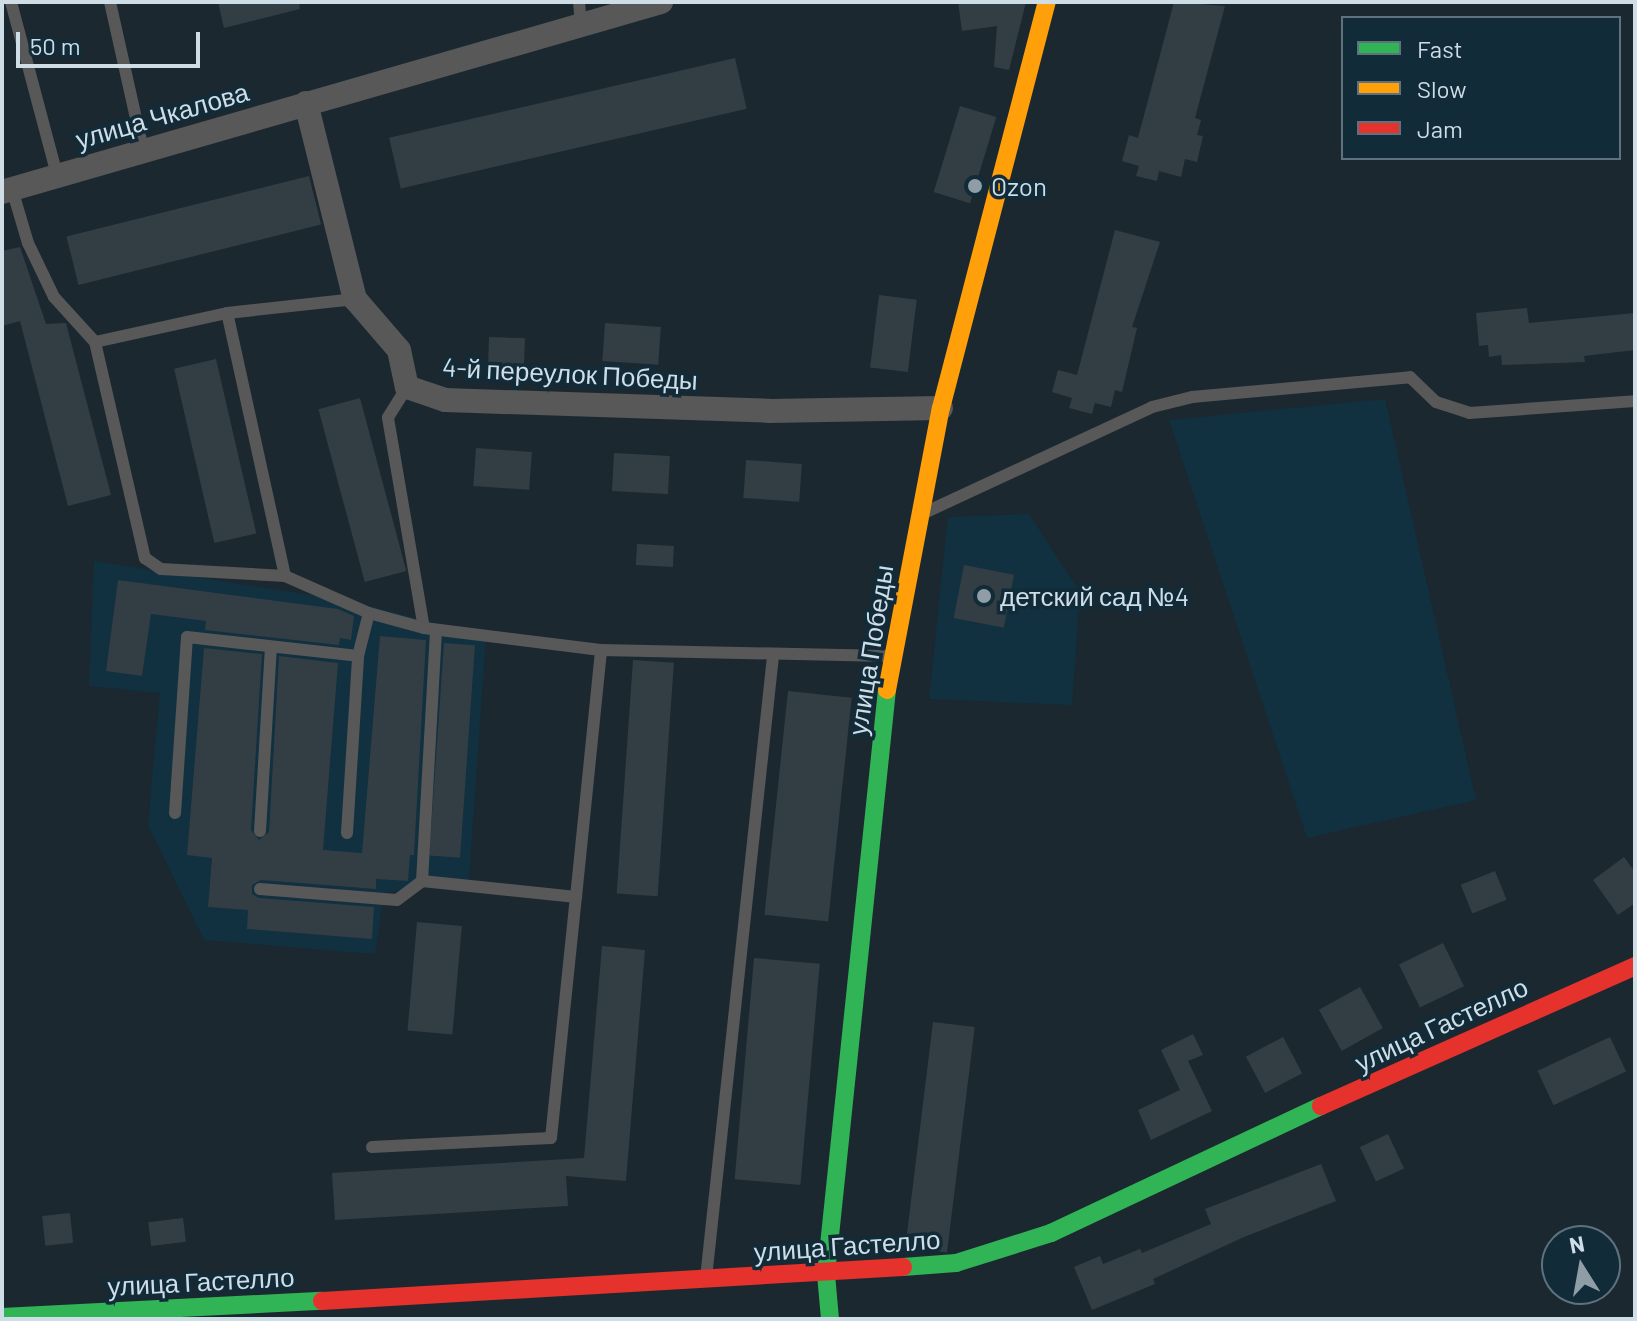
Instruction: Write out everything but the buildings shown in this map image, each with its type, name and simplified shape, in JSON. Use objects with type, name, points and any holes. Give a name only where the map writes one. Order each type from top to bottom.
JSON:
[{"type":"street","name":"улица Чкалова","points":[[7,190],[306,103],[580,13],[661,2]]},
{"type":"street","name":"улица Победы","points":[[830,1319],[826,1274],[890,656],[941,408],[1047,2]]},
{"type":"street","name":"4-й переулок Победы","points":[[306,103],[355,299],[399,350],[407,387],[445,400],[769,411],[941,408]]},
{"type":"street","name":"улица Гастелло","points":[[2,1317],[706,1281],[956,1263],[1051,1233],[1516,1015],[1635,966]]},
{"type":"lane","points":[[11,2],[57,175]]},
{"type":"lane","points":[[110,2],[143,150]]},
{"type":"lane","points":[[7,190],[54,297],[95,342],[145,558],[161,569],[285,576],[369,613],[430,630],[601,650],[773,656],[890,656]]},
{"type":"lane","points":[[95,342],[227,313],[355,299]]},
{"type":"lane","points":[[227,313],[285,576]]},
{"type":"lane","points":[[921,515],[1152,407],[1192,397],[1410,377],[1436,402],[1469,413],[1635,401]]},
{"type":"lane","points":[[407,387],[388,418],[430,630],[422,881]]},
{"type":"lane","points":[[347,833],[358,656],[369,613]]},
{"type":"lane","points":[[175,813],[187,637],[358,656]]},
{"type":"lane","points":[[260,831],[271,647]]},
{"type":"lane","points":[[372,1147],[551,1138],[601,650]]},
{"type":"lane","points":[[706,1281],[773,656]]},
{"type":"lane","points":[[260,889],[397,900],[422,881],[576,897]]},
{"type":"shaded area","points":[[1385,399],[1476,800],[1307,838],[1169,420]]},
{"type":"shaded area","points":[[1029,514],[1080,592],[1072,705],[929,699],[948,517]]},
{"type":"shaded area","points":[[94,561],[349,601],[486,636],[469,879],[384,893],[375,954],[204,940],[148,825],[160,693],[89,686]]},
{"type":"traffic: fast","points":[[830,1319],[826,1274],[887,690]]},
{"type":"traffic: fast","points":[[903,1267],[956,1263],[1051,1233],[1321,1106]]},
{"type":"traffic: fast","points":[[2,1317],[322,1301]]},
{"type":"traffic: slow","points":[[887,690],[941,408],[1047,2]]},
{"type":"traffic: jam","points":[[1321,1106],[1635,966]]},
{"type":"traffic: jam","points":[[322,1301],[903,1267]]},
{"type":"place","name":"Ozon","points":[[975,186]]},
{"type":"place","name":"детский сад №4","points":[[984,596]]}]
